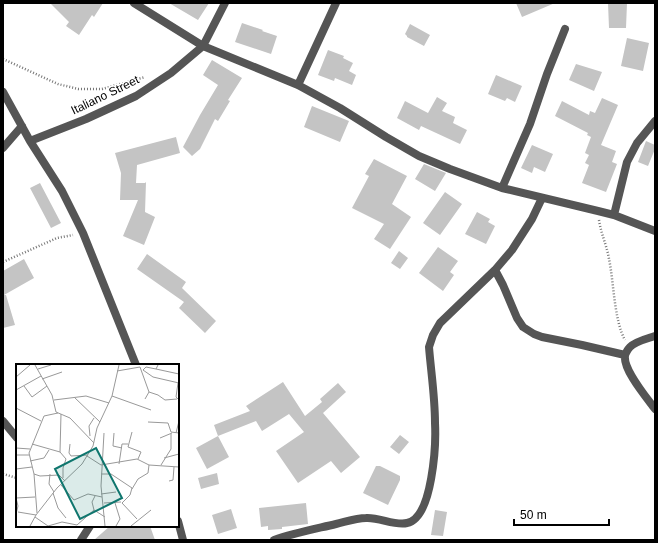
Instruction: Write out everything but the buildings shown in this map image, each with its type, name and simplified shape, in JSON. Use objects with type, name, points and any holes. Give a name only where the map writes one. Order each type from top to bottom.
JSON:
[{"type":"street","points":[[134,3],[203,46],[298,85],[340,108],[386,138],[419,156],[502,188],[598,211],[655,231]]},
{"type":"street","name":"Italiano Street","points":[[30,141],[86,119],[136,96],[171,73],[203,46],[225,3]]},
{"type":"street","points":[[298,85],[336,3]]},
{"type":"street","points":[[502,188],[530,124],[564,29]]},
{"type":"street","points":[[3,92],[30,141],[62,191],[83,233],[136,364]]},
{"type":"street","points":[[614,216],[627,162],[637,143],[655,120]]},
{"type":"street","points":[[3,148],[22,126]]},
{"type":"street","points":[[274,540],[291,534],[364,518],[379,518],[396,523],[408,523],[414,520],[421,512],[427,501],[433,464],[435,423],[429,347],[432,335],[440,323],[495,270],[512,250],[532,219],[542,198]]},
{"type":"street","points":[[495,270],[517,318],[524,327],[534,334],[625,355]]},
{"type":"street","points":[[655,336],[639,341],[630,347],[625,355],[626,364],[631,375],[655,409]]},
{"type":"street","points":[[3,421],[16,437]]},
{"type":"street","points":[[179,525],[183,540]]},
{"type":"street","points":[[81,540],[89,527]]},
{"type":"path","points":[[3,59],[58,84],[78,89],[102,89],[135,79],[150,77]]},
{"type":"path","points":[[598,211],[600,228],[609,258],[622,333],[630,347]]},
{"type":"path","points":[[3,262],[57,238],[83,233]]},
{"type":"path","points":[[3,474],[16,478]]}]
